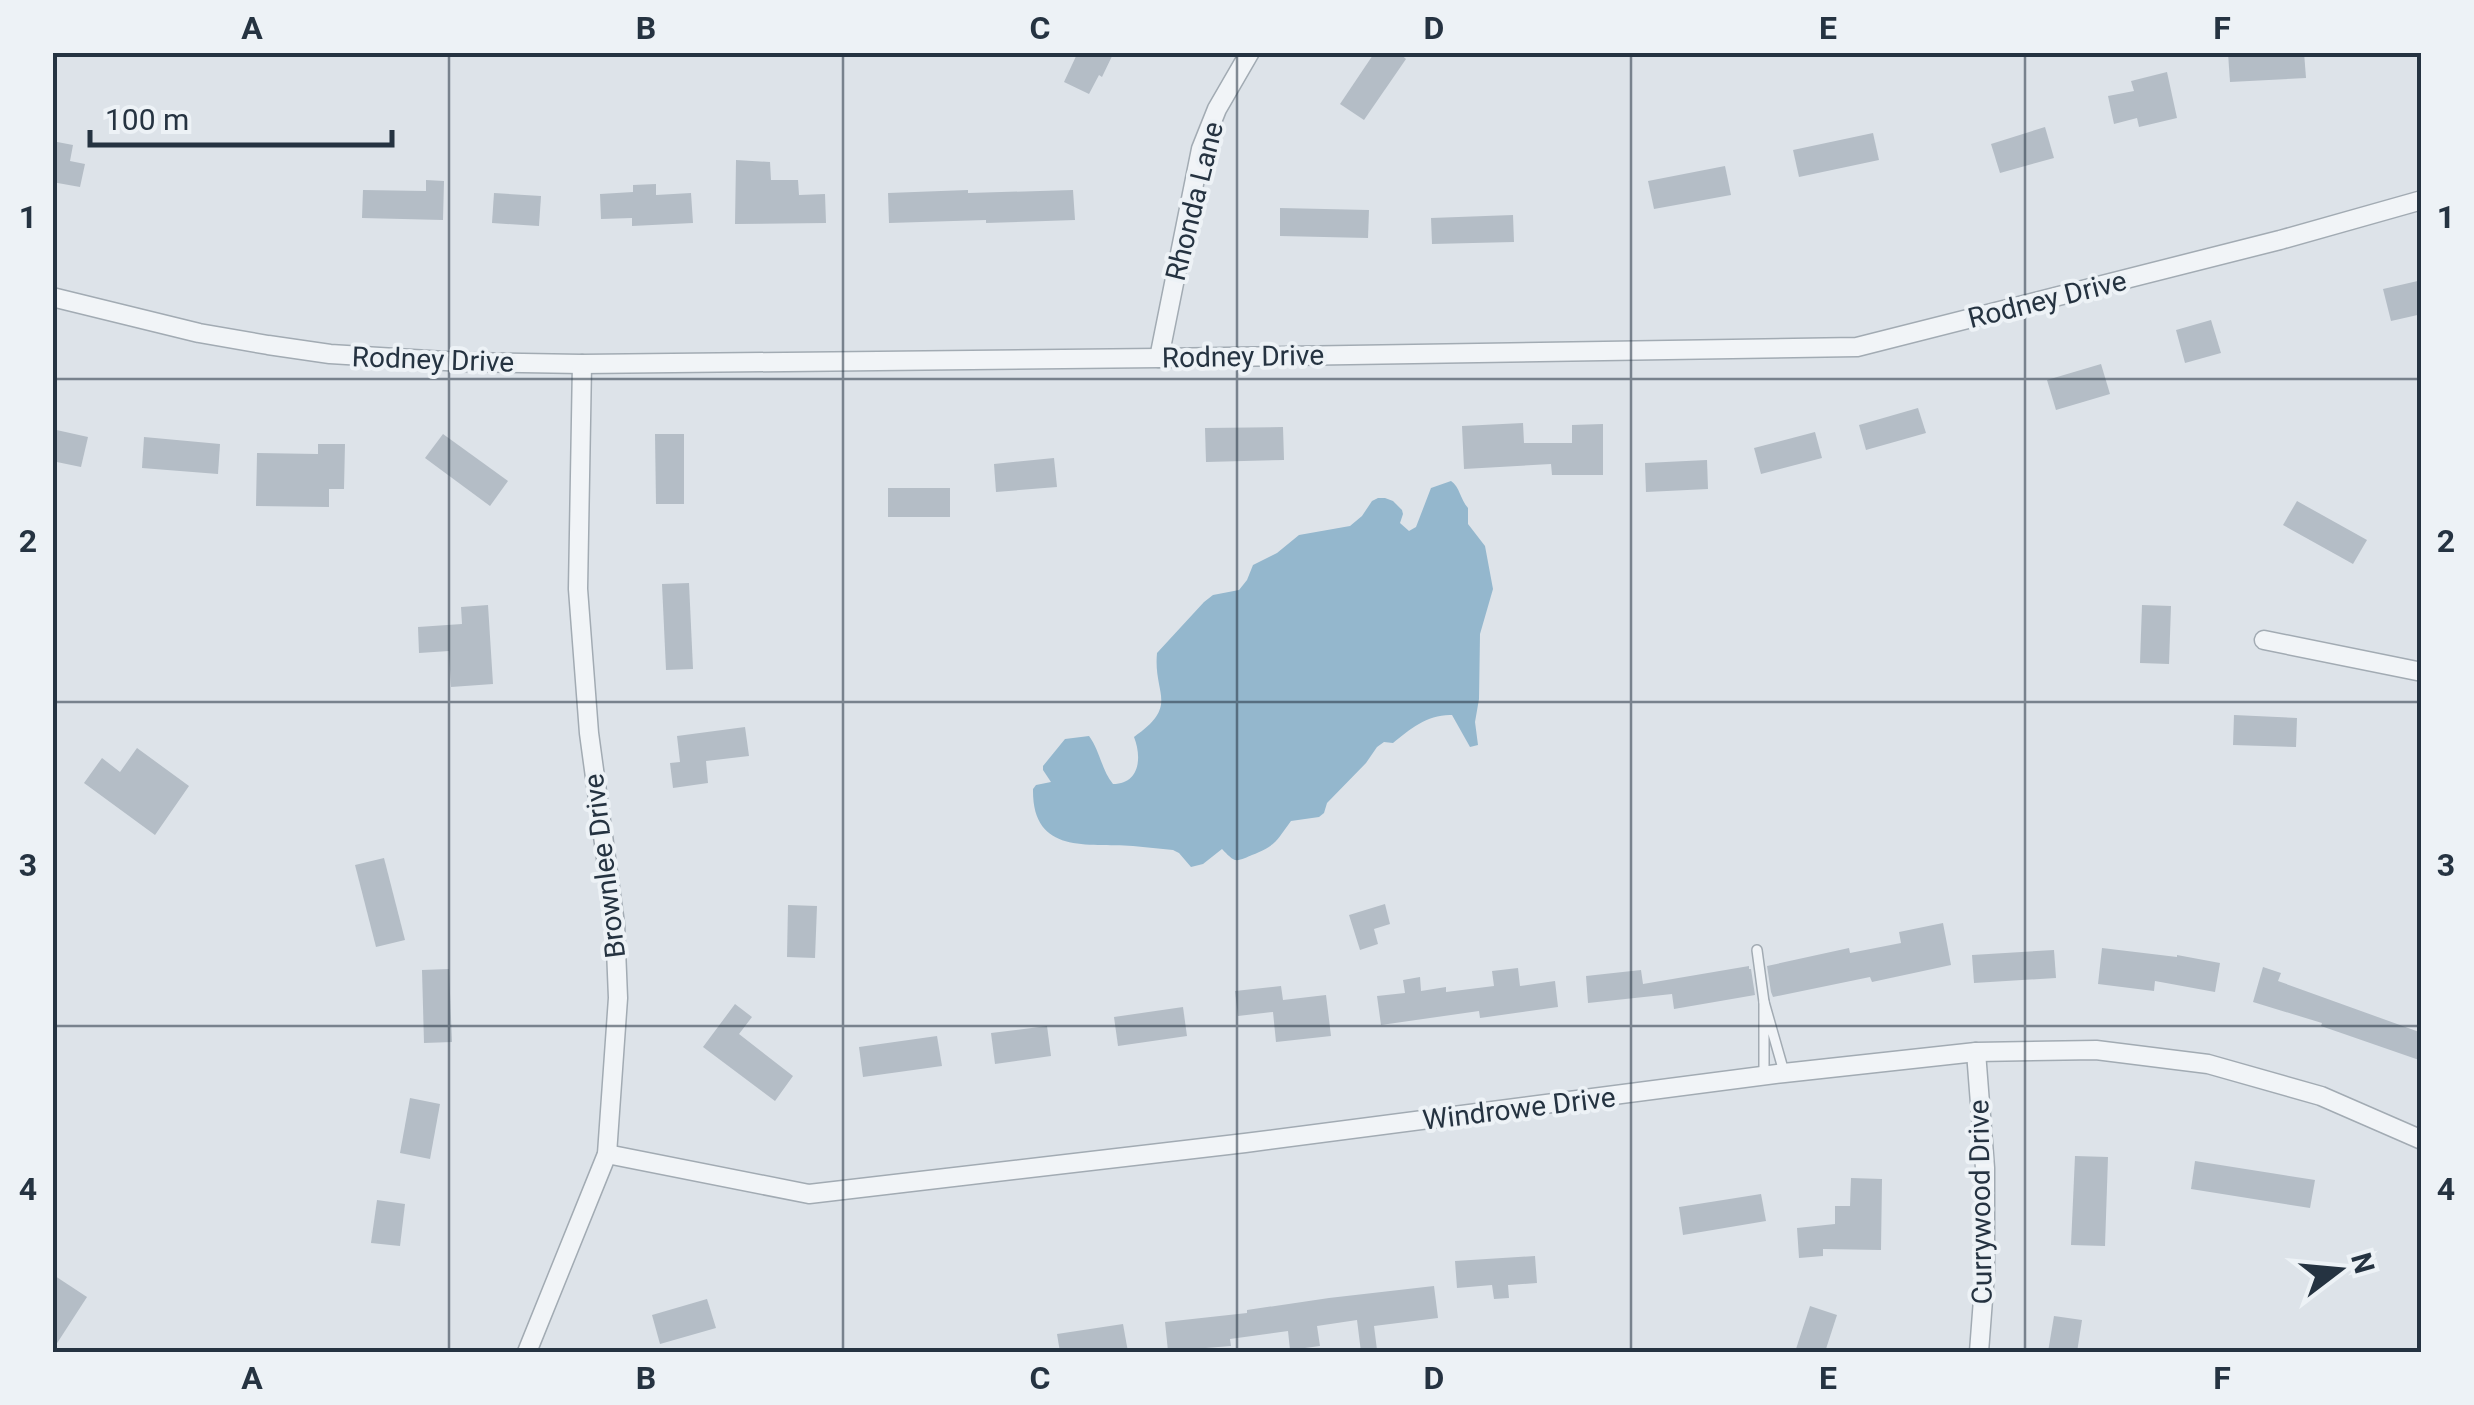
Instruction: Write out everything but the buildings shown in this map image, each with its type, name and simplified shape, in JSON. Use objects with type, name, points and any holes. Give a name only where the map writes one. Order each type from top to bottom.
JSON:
[{"type":"street","name":"Rhonda Lane","points":[[1159,358],[1202,148],[1217,109],[1250,52]]},
{"type":"street","name":"Rodney Drive","points":[[52,297],[199,334],[399,360],[582,364],[1857,347],[2422,200]]},
{"type":"street","name":"Brownlee Drive","points":[[526,1352],[607,1154],[618,998],[615,924],[588,733],[578,589],[582,364]]},
{"type":"street","points":[[2264,640],[2422,672]]},
{"type":"street","name":"Windrowe Drive","points":[[607,1154],[809,1194],[1245,1144],[1784,1073],[1976,1052],[2096,1050],[2208,1064],[2322,1096],[2422,1140]]},
{"type":"street","name":"Currywood Drive","points":[[1976,1052],[1986,1168],[1979,1352]]},
{"type":"lane","points":[[1757,950],[1764,1002],[1764,1076]]},
{"type":"lane","points":[[1764,1002],[1784,1073]]},
{"type":"water","points":[[1451,481],[1468,508],[1468,524],[1485,546],[1493,589],[1480,634],[1475,722],[1478,745],[1470,747],[1452,715],[1427,720],[1393,743],[1384,742],[1377,747],[1319,817],[1291,821],[1271,845],[1239,860],[1222,849],[1203,864],[1191,867],[1173,850],[1065,841],[1042,825],[1035,810],[1033,789],[1051,782],[1043,766],[1065,739],[1089,736],[1113,784],[1134,774],[1138,753],[1134,737],[1148,726],[1160,707],[1157,653],[1204,602],[1213,595],[1239,590],[1253,565],[1277,553],[1299,535],[1350,526],[1378,498],[1393,501],[1402,510],[1400,523],[1409,531],[1416,527],[1431,488]]}]
